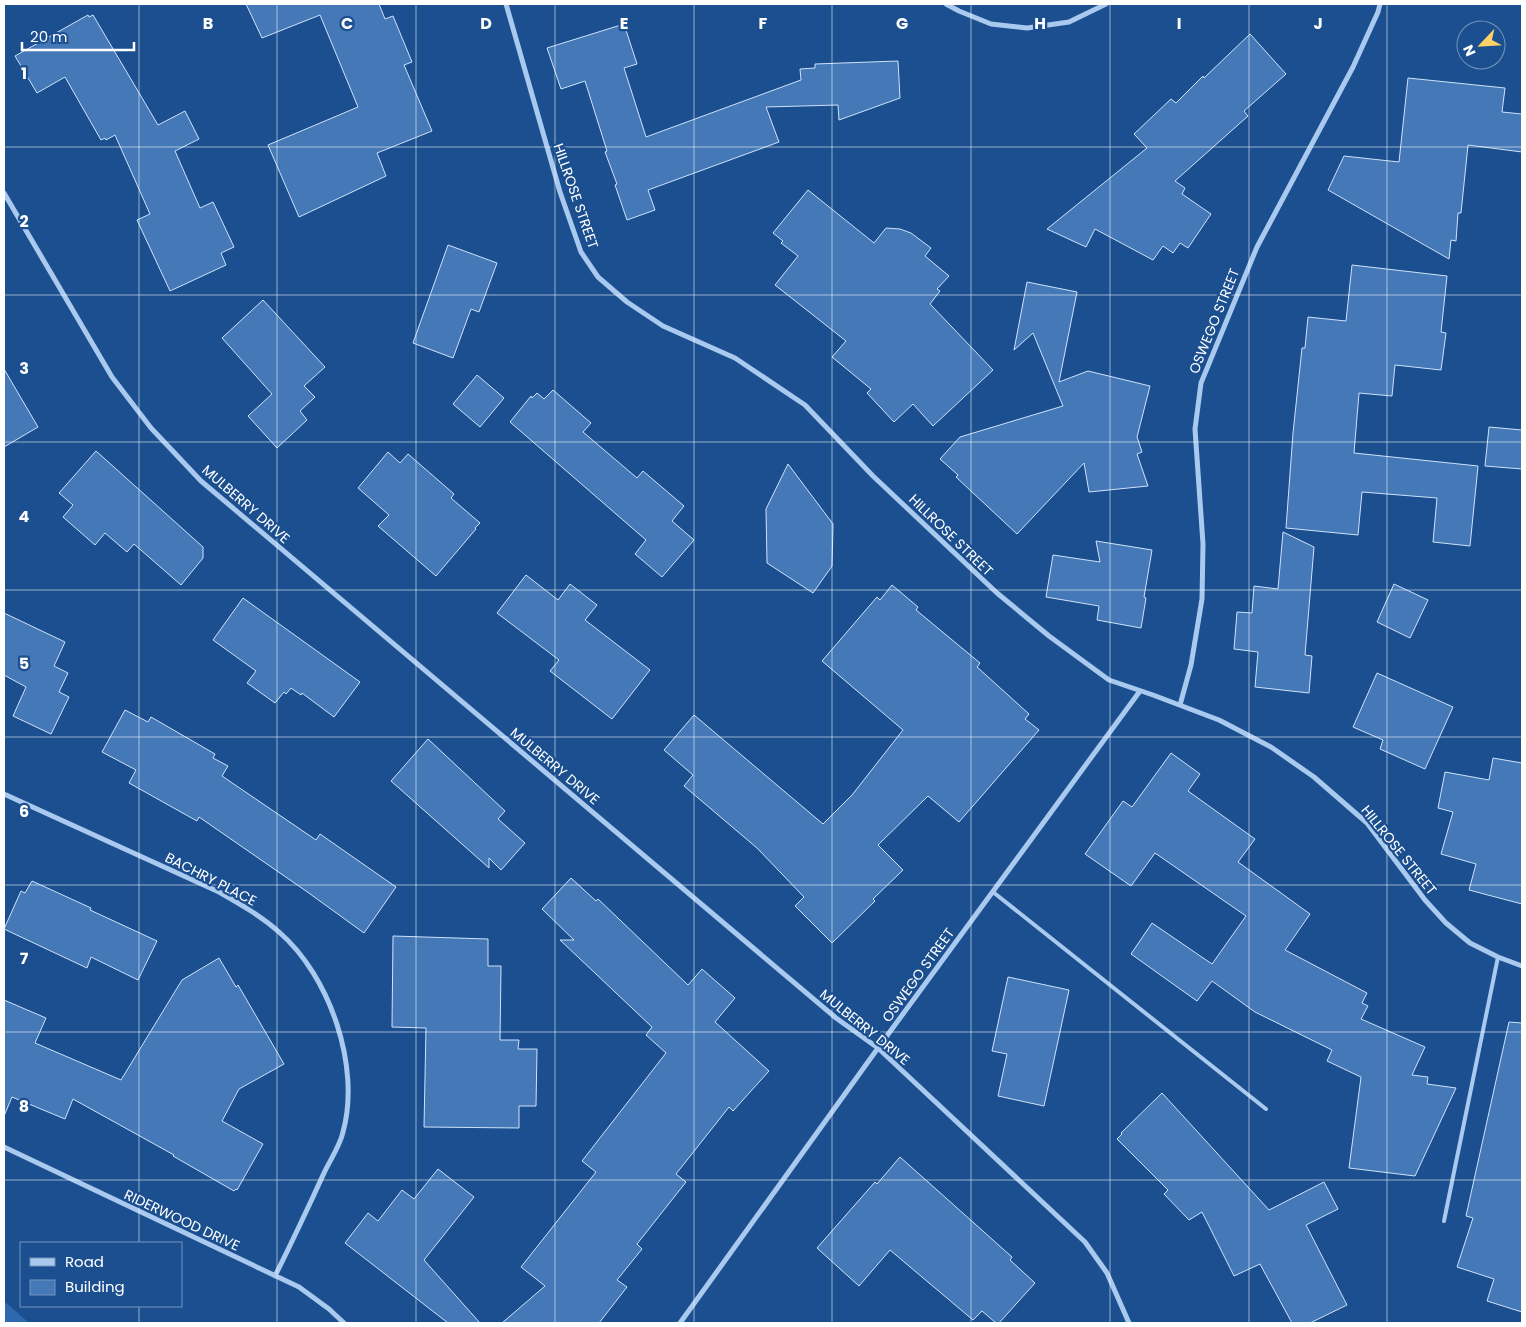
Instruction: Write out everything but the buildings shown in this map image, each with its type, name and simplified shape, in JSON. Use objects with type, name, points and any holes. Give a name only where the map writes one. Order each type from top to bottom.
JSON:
[{"type":"street","name":"HILLROSE STREET","points":[[506,4],[560,192],[581,252],[598,277],[626,302],[663,326],[735,358],[805,405],[900,502],[997,593],[1049,636],[1109,680],[1219,720],[1271,747],[1314,777],[1367,823],[1425,900],[1446,923],[1470,943],[1522,966]]},
{"type":"street","points":[[946,4],[992,24],[1027,28],[1069,22],[1106,4]]},
{"type":"street","name":"OSWEGO STREET","points":[[1180,705],[1191,664],[1202,599],[1202,536],[1195,429],[1201,383],[1257,247],[1353,67],[1380,4]]},
{"type":"street","name":"MULBERRY DRIVE","points":[[4,193],[112,377],[151,428],[201,481],[828,1012],[878,1048],[1085,1242],[1108,1273],[1130,1323]]},
{"type":"street","name":"OSWEGO STREET","points":[[680,1323],[878,1048],[1140,691]]},
{"type":"street","name":"BACHRY PLACE","points":[[4,794],[219,892],[251,911],[280,932],[304,960],[324,990],[338,1026],[346,1060],[348,1098],[343,1133],[275,1276]]},
{"type":"street","name":"RIDERWOOD DRIVE","points":[[4,1147],[299,1287],[329,1309],[344,1323]]},
{"type":"lane","points":[[993,892],[1266,1109]]},
{"type":"lane","points":[[1444,1221],[1498,957]]},
{"type":"shaded area","points":[[4,1301],[29,1323],[4,1323]]}]
